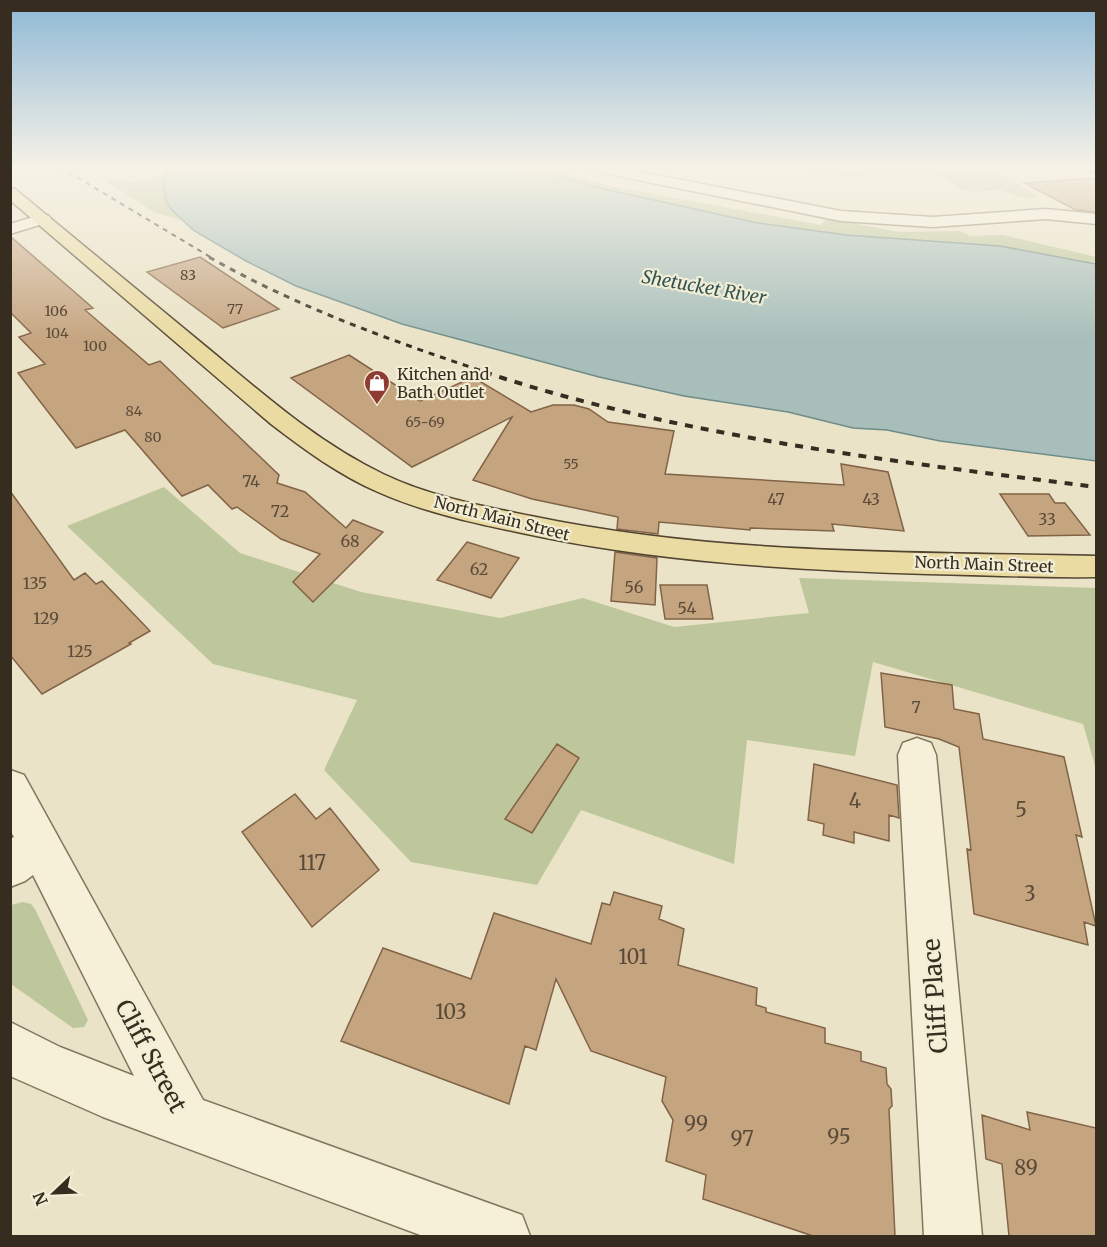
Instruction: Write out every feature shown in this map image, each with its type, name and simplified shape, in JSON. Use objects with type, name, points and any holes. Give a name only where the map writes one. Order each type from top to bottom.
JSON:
[{"type":"main road","name":"North Main Street","points":[[50,225],[246,390],[313,443],[373,480],[423,499],[559,532],[677,550],[770,557],[1096,567]]},
{"type":"street","points":[[10,230],[24,225]]},
{"type":"street","name":"Cliff Place","points":[[917,755],[953,1236]]},
{"type":"street","name":"Cliff Street","points":[[10,788],[25,854],[185,1121],[501,1236]]},
{"type":"street","points":[[10,1047],[71,1078],[185,1121]]},
{"type":"green space","points":[[774,225],[863,225],[898,232],[960,231],[971,236],[1003,235],[1096,257],[1096,265],[1013,248],[846,235]]},
{"type":"green space","points":[[164,487],[240,553],[361,592],[500,618],[583,598],[674,627],[809,613],[799,578],[1096,588],[1096,769],[1083,724],[873,662],[855,756],[747,740],[734,864],[581,810],[537,885],[411,862],[324,770],[357,700],[213,664],[67,526]]},
{"type":"green space","points":[[23,902],[31,904],[35,909],[88,1020],[84,1027],[73,1028],[11,984],[11,905]]},
{"type":"water","name":"Shetucket River","points":[[188,225],[774,225],[846,235],[1000,246],[1096,264],[1096,461],[940,441],[887,430],[853,428],[788,412],[684,396],[599,377],[402,324],[296,286],[246,261]]},
{"type":"building","points":[[10,236],[93,308],[85,310],[149,365],[160,361],[279,475],[277,483],[305,492],[346,528],[353,520],[383,532],[313,602],[293,582],[320,554],[281,539],[237,507],[232,509],[208,485],[182,496],[125,430],[76,448],[18,373],[45,364],[19,337],[31,333],[10,312]]},
{"type":"building","points":[[200,257],[279,309],[223,328],[147,272]]},
{"type":"building","points":[[349,355],[420,401],[473,377],[531,412],[553,405],[574,405],[589,409],[608,422],[674,431],[665,474],[844,485],[841,464],[888,472],[904,531],[832,524],[834,531],[750,528],[750,530],[659,522],[658,534],[617,529],[618,517],[532,499],[473,480],[512,417],[412,467],[291,378]]},
{"type":"building","points":[[10,491],[74,580],[85,573],[96,584],[102,581],[150,631],[42,694],[10,655]]},
{"type":"building","points":[[1000,494],[1049,494],[1055,503],[1065,503],[1090,535],[1028,536]]},
{"type":"building","points":[[467,542],[519,558],[491,598],[437,580]]},
{"type":"building","points":[[615,552],[657,558],[655,605],[611,601]]},
{"type":"building","points":[[660,585],[707,585],[713,619],[665,619]]},
{"type":"building","points":[[881,673],[952,685],[954,709],[979,714],[983,739],[1064,757],[1082,837],[1076,835],[1096,926],[1084,922],[1088,945],[974,914],[967,849],[971,850],[959,747],[939,739],[885,727]]},
{"type":"building","points":[[557,744],[579,758],[532,833],[505,819]]},
{"type":"building","points":[[814,764],[897,785],[899,818],[889,815],[889,841],[854,832],[854,843],[823,835],[824,824],[808,820]]},
{"type":"building","points":[[295,794],[316,819],[330,808],[379,870],[312,927],[242,832]]},
{"type":"building","points":[[614,892],[662,906],[659,919],[684,929],[678,965],[757,988],[756,1005],[766,1008],[766,1012],[825,1028],[825,1043],[861,1052],[861,1061],[886,1068],[892,1106],[889,1109],[895,1236],[813,1236],[703,1199],[706,1175],[666,1161],[673,1120],[662,1101],[666,1077],[591,1051],[556,979],[536,1050],[525,1046],[509,1104],[341,1041],[383,948],[471,979],[494,913],[591,944],[602,903],[610,905]]},
{"type":"building","points":[[1027,1112],[1096,1128],[1096,1236],[1009,1236],[1002,1164],[986,1159],[982,1115],[1030,1130]]},
{"type":"railway","points":[[157,225],[212,258]]},
{"type":"railway","points":[[209,257],[276,292],[346,322],[488,373]]},
{"type":"railway","points":[[484,372],[558,395],[710,430],[864,456],[1096,487]]},
{"type":"place","name":"Kitchen and Bath Outlet","points":[[377,406]]}]
